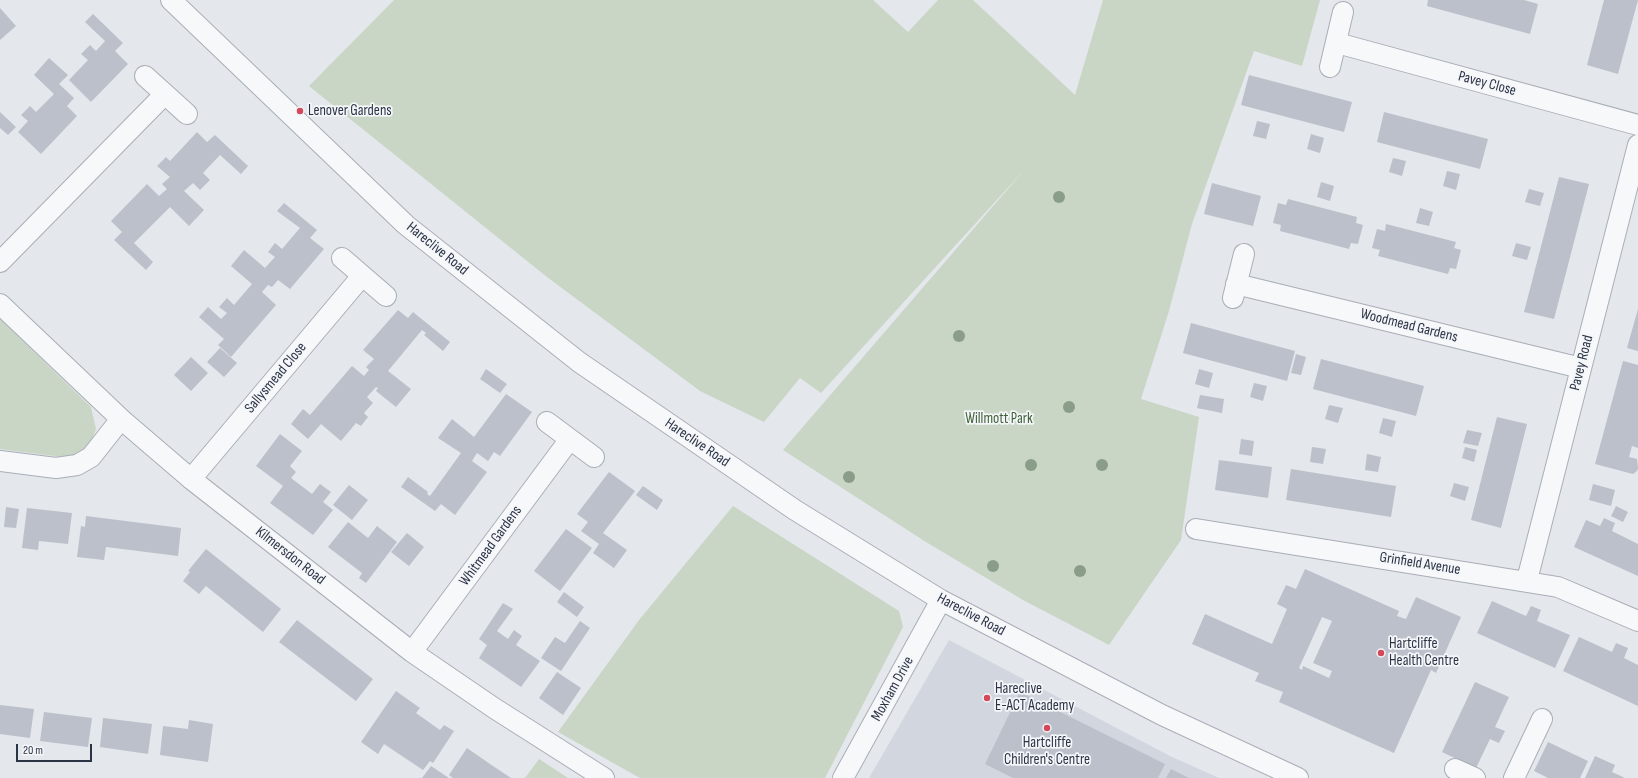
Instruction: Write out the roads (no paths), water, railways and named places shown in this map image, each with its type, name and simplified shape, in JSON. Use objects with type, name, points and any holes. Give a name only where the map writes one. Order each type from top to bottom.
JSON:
[{"type":"street","name":"Hareclive Road","points":[[171,0],[406,225],[579,362],[796,510],[941,600],[1162,715],[1298,778]]},
{"type":"street","points":[[1330,67],[1337,43],[1343,12]]},
{"type":"street","name":"Pavey Close","points":[[1337,43],[1638,125]]},
{"type":"street","points":[[145,76],[187,114]]},
{"type":"street","points":[[0,262],[165,94]]},
{"type":"street","name":"Pavey Road","points":[[1527,580],[1581,368],[1632,196],[1638,145]]},
{"type":"street","name":"Woodmead Gardens","points":[[1244,254],[1235,291],[1581,368]]},
{"type":"street","points":[[342,258],[386,296]]},
{"type":"street","name":"Sallysmead Close","points":[[191,479],[362,276]]},
{"type":"street","name":"Kilmersdon Road","points":[[0,304],[121,419],[191,479],[412,652],[494,708],[604,778]]},
{"type":"street","points":[[0,461],[56,468],[77,465],[91,457],[121,419]]},
{"type":"street","points":[[547,422],[594,457]]},
{"type":"street","name":"Whitmead Gardens","points":[[412,652],[570,439]]},
{"type":"street","name":"Grinfield Avenue","points":[[1196,529],[1527,580],[1558,587],[1638,621]]},
{"type":"street","name":"Moxham Drive","points":[[844,778],[941,600]]},
{"type":"street","points":[[1514,778],[1542,719]]},
{"type":"street","points":[[1455,769],[1475,778]]},
{"type":"place","name":"Lenover Gardens","points":[[300,111]]},
{"type":"place","name":"Hartcliffe Health Centre","points":[[1381,653]]},
{"type":"place","name":"Hareclive E-ACT Academy","points":[[987,698]]},
{"type":"place","name":"Hartcliffe Children's Centre","points":[[1047,728]]},
{"type":"park label","name":"Willmott Park","points":[[999,419]]}]
